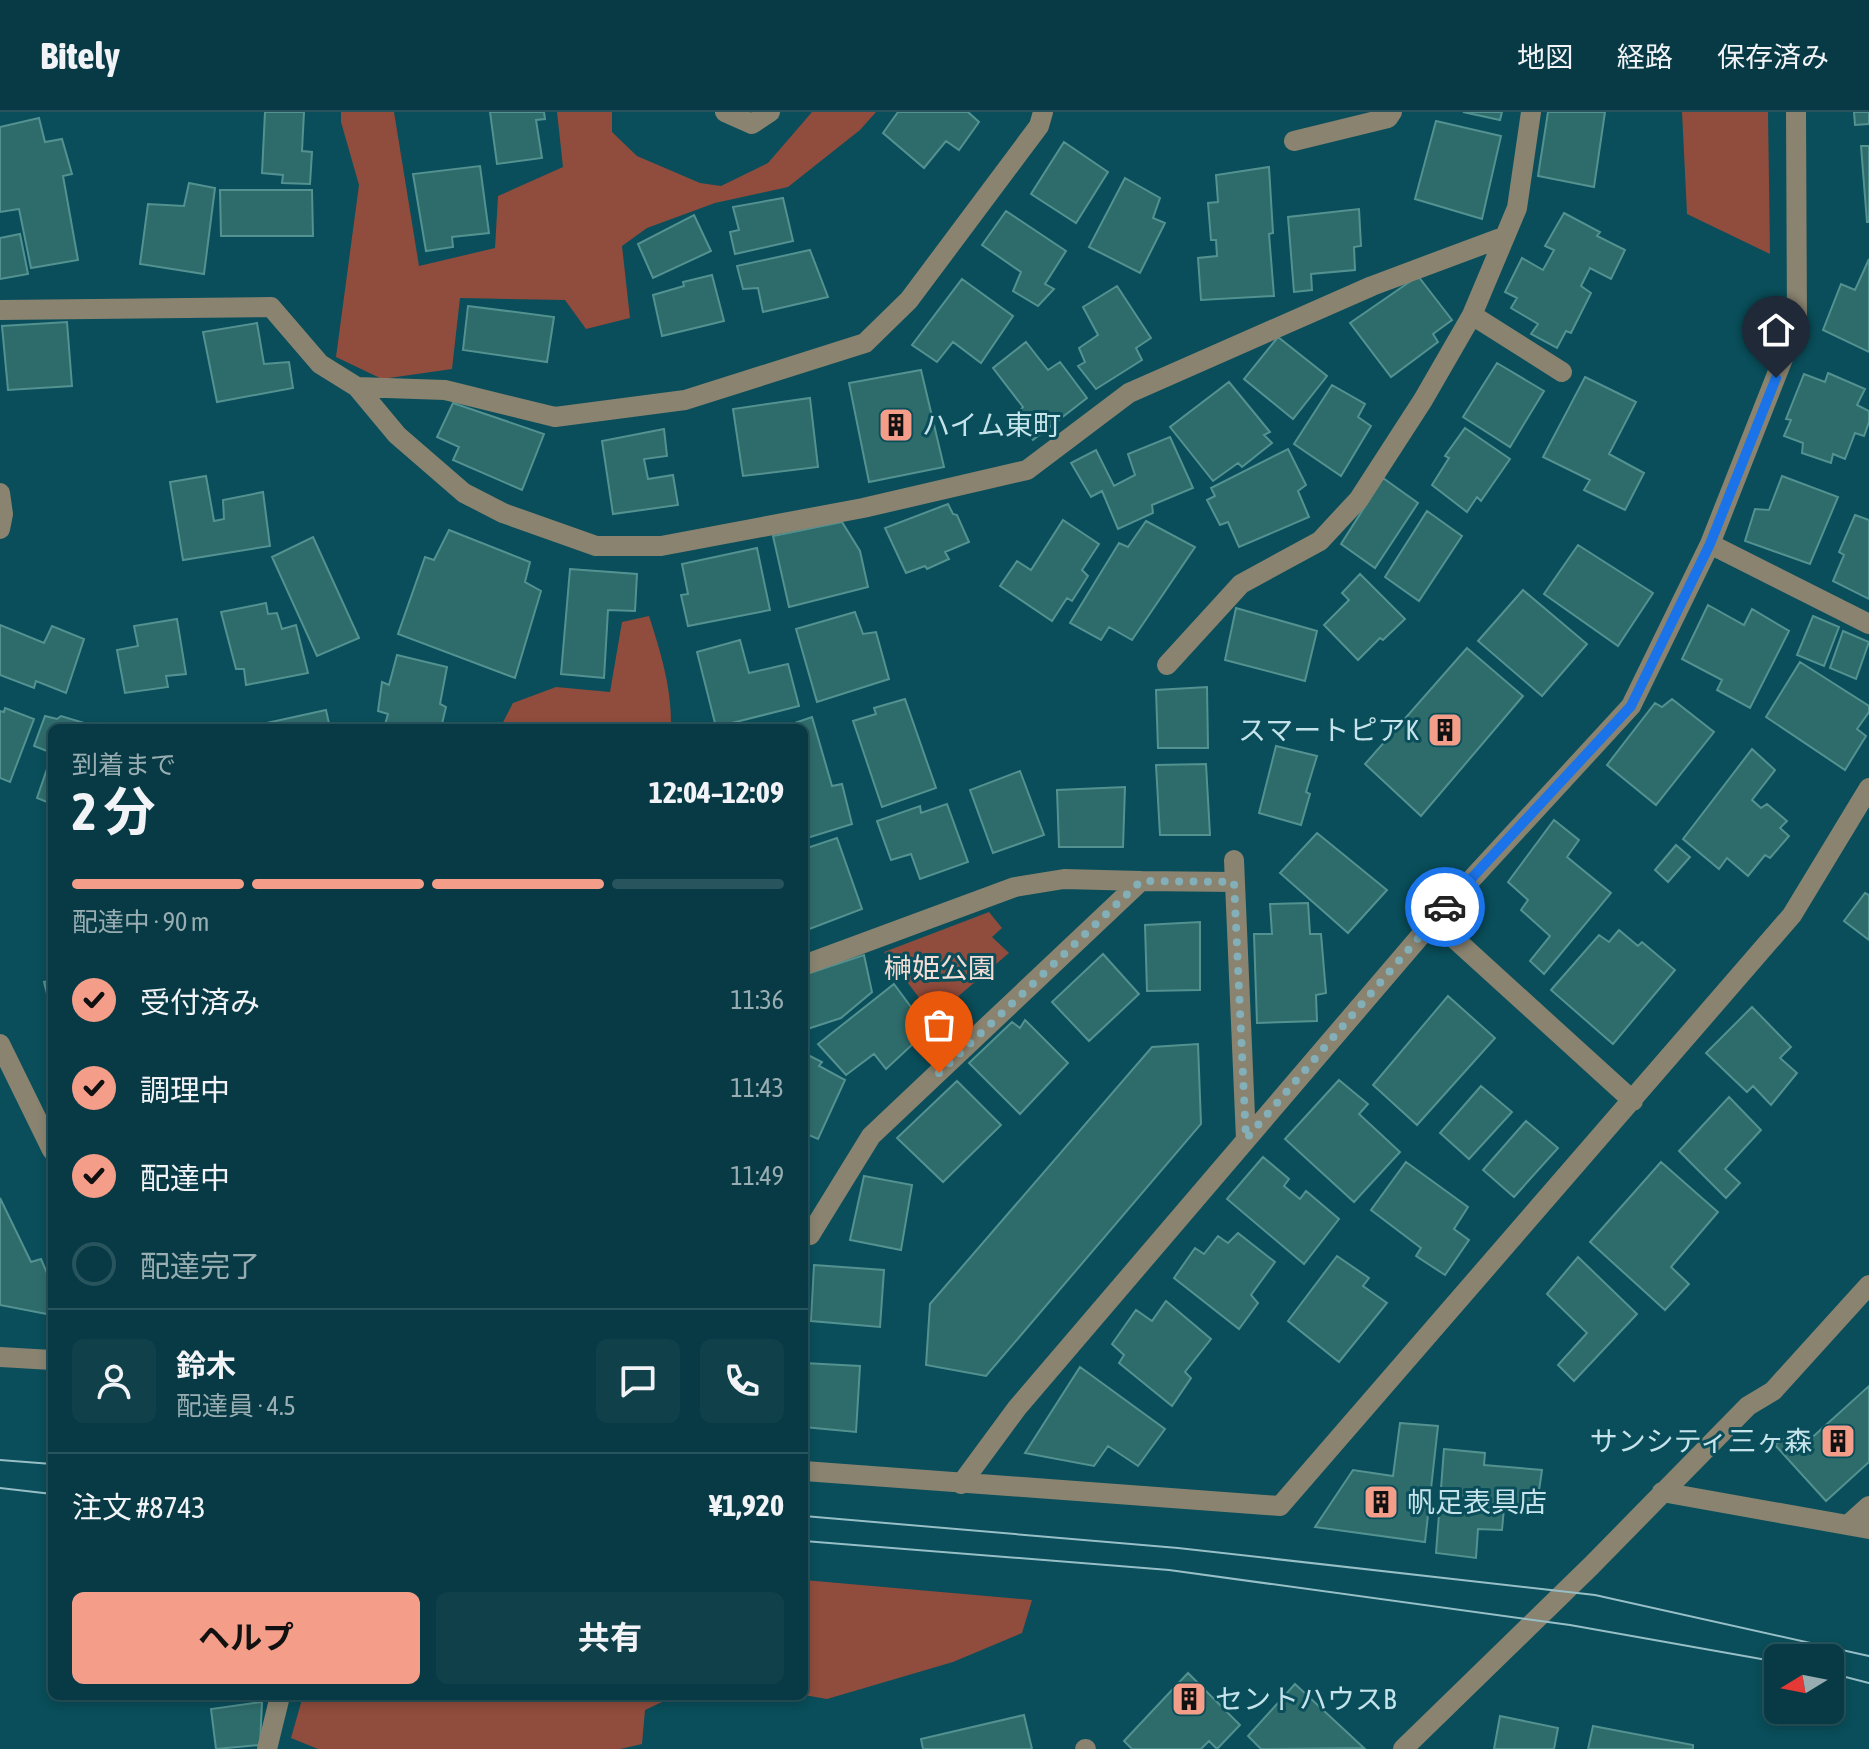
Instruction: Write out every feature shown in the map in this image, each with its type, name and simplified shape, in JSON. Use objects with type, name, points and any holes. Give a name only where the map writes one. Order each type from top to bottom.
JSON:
[{"type":"street","points":[[725,112],[752,124],[770,112]]},
{"type":"street","points":[[357,387],[445,390],[555,417],[685,400],[865,343],[909,300],[1039,126],[1043,112]]},
{"type":"street","points":[[1294,141],[1388,118],[1392,112]]},
{"type":"street","points":[[1167,665],[1241,584],[1320,541],[1359,499],[1423,400],[1472,315],[1517,208],[1531,112]]},
{"type":"street","points":[[961,1484],[1017,1408],[1434,920],[1631,706],[1710,544],[1797,323],[1796,112]]},
{"type":"street","points":[[0,310],[271,307],[320,364],[357,387],[397,435],[464,493],[503,513],[596,546],[661,546],[863,508],[1027,470],[1129,393],[1372,286],[1503,237]]},
{"type":"street","points":[[1472,315],[1562,372]]},
{"type":"street","points":[[0,493],[3,514],[0,529]]},
{"type":"street","points":[[1710,544],[1869,624]]},
{"type":"street","points":[[808,1471],[1280,1506],[1792,915],[1869,788]]},
{"type":"street","points":[[1234,860],[1246,1139]]},
{"type":"street","points":[[808,964],[1015,887],[1064,879],[1234,882]]},
{"type":"street","points":[[808,1235],[871,1136],[1141,881]]},
{"type":"street","points":[[1434,920],[1633,1101]]},
{"type":"street","points":[[0,1044],[48,1142]]},
{"type":"street","points":[[1403,1749],[1748,1406],[1773,1391],[1869,1285]]},
{"type":"street","points":[[0,1357],[48,1360]]},
{"type":"street","points":[[1662,1492],[1859,1526],[1869,1506]]},
{"type":"street","points":[[267,1749],[279,1700]]},
{"type":"green space","points":[[341,112],[394,112],[419,266],[495,248],[498,196],[563,167],[557,112],[612,112],[612,132],[637,156],[700,183],[721,186],[768,163],[812,112],[876,112],[860,130],[788,187],[715,203],[647,228],[622,246],[630,318],[586,329],[565,300],[460,298],[452,369],[382,379],[336,357],[359,185]]},
{"type":"green space","points":[[1682,112],[1768,112],[1770,254],[1687,214]]},
{"type":"green space","points":[[649,616],[668,685],[671,724],[502,724],[513,703],[556,687],[610,692],[622,622]]},
{"type":"green space","name":"榊姫公園","points":[[989,912],[1002,928],[992,937],[1009,953],[934,1017],[884,952]]},
{"type":"green space","points":[[808,1580],[1032,1600],[1022,1633],[953,1662],[827,1699],[808,1696]]},
{"type":"green space","points":[[302,1700],[666,1700],[645,1710],[642,1744],[620,1749],[318,1749],[291,1738]]},
{"type":"building","points":[[265,112],[304,112],[302,151],[312,152],[310,184],[282,183],[283,175],[262,173]]},
{"type":"building","points":[[490,112],[544,112],[545,119],[536,120],[542,158],[497,164]]},
{"type":"building","points":[[898,112],[968,112],[979,122],[959,150],[946,141],[924,168],[883,133]]},
{"type":"building","points":[[1463,112],[1502,112],[1500,120]]},
{"type":"building","points":[[1548,112],[1605,112],[1594,187],[1538,176]]},
{"type":"building","points":[[1854,112],[1869,112],[1869,124],[1855,125]]},
{"type":"building","points":[[39,118],[45,142],[62,139],[72,174],[63,176],[78,260],[31,268],[19,209],[0,212],[0,127]]},
{"type":"building","points":[[1436,121],[1501,136],[1482,219],[1415,199]]},
{"type":"building","points":[[1064,142],[1108,172],[1076,223],[1031,194]]},
{"type":"building","points":[[1861,146],[1869,146],[1869,222],[1867,222]]},
{"type":"building","points":[[480,166],[489,233],[452,237],[453,247],[426,251],[413,174]]},
{"type":"building","points":[[1269,167],[1273,233],[1269,234],[1274,296],[1201,300],[1198,258],[1217,256],[1216,240],[1211,240],[1208,203],[1218,202],[1216,175]]},
{"type":"building","points":[[1125,178],[1160,198],[1153,218],[1165,223],[1140,273],[1089,247]]},
{"type":"building","points":[[189,183],[215,188],[204,274],[140,264],[148,204],[184,206]]},
{"type":"building","points":[[220,190],[312,190],[313,236],[221,236]]},
{"type":"building","points":[[783,198],[793,241],[735,254],[730,232],[739,230],[733,207]]},
{"type":"building","points":[[1359,209],[1361,246],[1354,247],[1355,270],[1311,274],[1312,290],[1294,292],[1288,217]]},
{"type":"building","points":[[1006,211],[1066,251],[1045,284],[1054,289],[1038,306],[1013,291],[1021,272],[982,245]]},
{"type":"building","points":[[1564,213],[1600,232],[1597,236],[1625,250],[1611,279],[1590,268],[1581,286],[1591,293],[1571,333],[1566,331],[1557,348],[1531,334],[1538,324],[1511,308],[1517,298],[1505,292],[1522,258],[1543,270],[1554,250],[1545,246]]},
{"type":"building","points":[[694,215],[711,251],[653,278],[638,244]]},
{"type":"building","points":[[20,234],[28,274],[0,279],[0,238]]},
{"type":"building","points":[[810,250],[828,297],[763,312],[758,288],[743,289],[737,266]]},
{"type":"building","points":[[1869,259],[1869,352],[1823,330],[1841,284],[1855,290]]},
{"type":"building","points":[[712,275],[724,321],[662,336],[653,295],[684,286],[683,282]]},
{"type":"building","points":[[1418,276],[1452,320],[1433,334],[1438,342],[1391,377],[1350,323]]},
{"type":"building","points":[[962,279],[1013,316],[981,363],[953,342],[937,362],[912,345]]},
{"type":"building","points":[[1117,286],[1151,338],[1136,348],[1142,360],[1096,389],[1078,366],[1085,362],[1079,348],[1098,335],[1083,307]]},
{"type":"building","points":[[468,306],[554,317],[547,362],[463,350]]},
{"type":"building","points":[[67,322],[72,386],[8,390],[2,326]]},
{"type":"building","points":[[257,323],[264,364],[289,362],[293,388],[217,402],[203,332]]},
{"type":"building","points":[[1278,337],[1327,376],[1293,419],[1244,379]]},
{"type":"building","points":[[1026,342],[1048,370],[1060,362],[1087,398],[1033,440],[1013,419],[1023,407],[993,368]]},
{"type":"building","points":[[1497,363],[1544,391],[1510,447],[1463,417]]},
{"type":"building","name":"ハイム東町","points":[[921,370],[944,467],[869,482],[849,383]]},
{"type":"building","points":[[1828,373],[1865,389],[1857,405],[1869,411],[1864,436],[1855,433],[1845,459],[1833,454],[1831,463],[1802,453],[1803,443],[1784,436],[1791,420],[1786,419],[1804,374],[1825,382]]},
{"type":"building","points":[[1585,377],[1636,402],[1609,454],[1644,473],[1625,510],[1584,490],[1590,480],[1543,457]]},
{"type":"building","points":[[1229,382],[1270,432],[1264,435],[1272,443],[1242,467],[1238,463],[1213,481],[1170,427]]},
{"type":"building","points":[[1332,385],[1365,404],[1358,417],[1371,426],[1341,476],[1294,444]]},
{"type":"building","points":[[810,398],[818,467],[743,476],[733,409]]},
{"type":"building","points":[[453,403],[544,434],[522,490],[453,460],[459,447],[437,437]]},
{"type":"building","points":[[1465,428],[1510,459],[1481,501],[1477,497],[1467,512],[1432,485],[1449,458],[1445,456]]},
{"type":"building","points":[[664,429],[667,456],[644,459],[648,479],[673,475],[678,505],[613,514],[602,441]]},
{"type":"building","points":[[1170,437],[1193,488],[1152,505],[1153,513],[1118,529],[1102,491],[1091,497],[1071,463],[1096,450],[1114,486],[1135,475],[1128,454]]},
{"type":"building","points":[[1288,449],[1306,485],[1298,491],[1309,517],[1239,547],[1228,522],[1220,525],[1207,500],[1215,496],[1211,488]]},
{"type":"building","points":[[206,476],[214,521],[224,519],[223,500],[263,492],[270,546],[183,560],[170,482]]},
{"type":"building","points":[[1782,476],[1838,497],[1810,564],[1745,541],[1755,509],[1769,510]]},
{"type":"building","points":[[1383,478],[1418,503],[1375,568],[1341,544]]},
{"type":"building","points":[[948,504],[953,514],[957,515],[969,542],[945,552],[949,559],[927,569],[925,566],[906,573],[885,528]]},
{"type":"building","points":[[1427,511],[1462,536],[1419,601],[1385,577]]},
{"type":"building","points":[[1855,515],[1869,520],[1869,599],[1833,581],[1844,555],[1839,552]]},
{"type":"building","points":[[1063,520],[1099,544],[1082,570],[1088,576],[1072,601],[1067,598],[1052,621],[1000,586],[1017,561],[1031,570]]},
{"type":"building","points":[[1146,521],[1195,547],[1132,640],[1109,627],[1101,640],[1070,623],[1119,543],[1128,547]]},
{"type":"building","points":[[842,522],[860,551],[868,587],[789,607],[773,536]]},
{"type":"building","points":[[449,530],[530,562],[525,582],[541,591],[515,678],[398,634],[425,557],[434,560]]},
{"type":"building","points":[[313,537],[359,638],[317,656],[272,557]]},
{"type":"building","points":[[1578,545],[1653,593],[1618,646],[1544,594]]},
{"type":"building","points":[[757,548],[770,610],[688,626],[681,595],[688,594],[682,564]]},
{"type":"building","points":[[570,569],[637,574],[635,611],[608,610],[604,678],[561,674]]},
{"type":"building","points":[[1360,574],[1405,619],[1358,660],[1324,625],[1349,600],[1342,593]]},
{"type":"building","points":[[1523,590],[1587,644],[1542,696],[1478,641]]},
{"type":"building","points":[[266,603],[268,614],[277,613],[282,629],[296,625],[308,673],[246,685],[244,669],[236,669],[221,612]]},
{"type":"building","points":[[1708,605],[1744,625],[1752,609],[1789,631],[1750,708],[1717,690],[1722,680],[1682,659]]},
{"type":"building","points":[[1236,608],[1317,631],[1305,681],[1225,660]]},
{"type":"building","points":[[855,612],[863,634],[876,632],[889,679],[817,702],[796,629]]},
{"type":"building","points":[[1813,616],[1839,627],[1824,666],[1797,655]]},
{"type":"building","points":[[177,619],[186,674],[166,676],[168,687],[125,693],[117,650],[138,646],[134,626]]},
{"type":"building","points":[[0,625],[44,643],[52,626],[84,639],[66,693],[36,681],[34,688],[0,675]]},
{"type":"building","points":[[1843,631],[1869,642],[1856,679],[1830,668]]},
{"type":"building","points":[[740,640],[749,673],[788,664],[799,706],[728,724],[715,724],[697,652]]},
{"type":"building","name":"スマートピアK","points":[[1467,648],[1523,696],[1421,816],[1365,764]]},
{"type":"building","points":[[397,655],[447,667],[440,704],[446,707],[442,724],[385,724],[388,714],[378,711],[382,682],[389,685]]},
{"type":"building","points":[[1800,662],[1869,706],[1869,712],[1857,729],[1866,736],[1845,770],[1766,717]]},
{"type":"building","points":[[1207,687],[1208,748],[1158,748],[1156,690]]},
{"type":"building","points":[[905,699],[936,788],[882,807],[853,721],[876,714],[874,708]]},
{"type":"building","points":[[1672,699],[1714,732],[1656,805],[1607,765],[1655,703],[1662,707]]},
{"type":"building","points":[[5,708],[34,719],[10,782],[0,778],[0,711],[4,712]]},
{"type":"building","points":[[326,710],[329,724],[262,724]]},
{"type":"building","points":[[45,716],[57,719],[61,716],[88,724],[48,724],[48,751],[34,746]]},
{"type":"building","points":[[812,717],[832,786],[842,784],[852,824],[808,838],[808,724],[792,724]]},
{"type":"building","points":[[1276,746],[1317,756],[1306,792],[1310,794],[1301,825],[1259,813]]},
{"type":"building","points":[[1752,749],[1775,770],[1752,800],[1761,808],[1767,804],[1787,821],[1780,828],[1789,836],[1770,858],[1765,855],[1748,876],[1727,858],[1719,869],[1683,839]]},
{"type":"building","points":[[1206,764],[1210,835],[1160,835],[1156,765]]},
{"type":"building","points":[[47,769],[48,769],[48,802],[37,798]]},
{"type":"building","points":[[1020,771],[1044,835],[993,853],[970,790]]},
{"type":"building","points":[[1125,787],[1123,847],[1059,847],[1057,790]]},
{"type":"building","points":[[947,804],[968,862],[920,879],[911,854],[891,860],[877,821],[920,806],[921,813]]},
{"type":"building","points":[[1554,820],[1579,840],[1567,857],[1611,893],[1544,974],[1530,961],[1550,936],[1521,910],[1528,900],[1508,882]]},
{"type":"building","points":[[1317,833],[1387,890],[1348,933],[1280,873]]},
{"type":"building","points":[[837,838],[862,909],[808,929],[808,848]]},
{"type":"building","points":[[1676,845],[1690,857],[1668,882],[1655,870]]},
{"type":"building","points":[[1865,893],[1869,895],[1869,940],[1844,921]]},
{"type":"building","points":[[1308,903],[1310,934],[1321,934],[1326,993],[1316,995],[1317,1021],[1257,1023],[1254,934],[1272,934],[1270,904]]},
{"type":"building","points":[[1200,922],[1200,990],[1147,991],[1145,925]]},
{"type":"building","points":[[1619,930],[1638,946],[1642,942],[1675,970],[1613,1044],[1551,990],[1599,935],[1609,942]]},
{"type":"building","points":[[1103,954],[1139,994],[1089,1041],[1052,1002]]},
{"type":"building","points":[[864,955],[872,992],[841,1018],[808,1029],[808,974]]},
{"type":"building","points":[[894,984],[928,1030],[886,1069],[874,1054],[846,1075],[818,1044]]},
{"type":"building","points":[[1448,996],[1495,1038],[1417,1125],[1373,1085]]},
{"type":"building","points":[[1752,1007],[1791,1047],[1780,1058],[1797,1073],[1771,1105],[1753,1086],[1747,1092],[1706,1053]]},
{"type":"building","points":[[1025,1020],[1068,1063],[1020,1114],[969,1063],[1012,1022],[1020,1028]]},
{"type":"building","points":[[1198,1044],[1201,1124],[986,1376],[926,1365],[930,1304],[1152,1047]]},
{"type":"building","points":[[808,1055],[822,1062],[819,1066],[845,1080],[818,1139],[808,1135]]},
{"type":"building","points":[[1339,1080],[1368,1104],[1359,1114],[1400,1152],[1354,1202],[1285,1139]]},
{"type":"building","points":[[957,1081],[1001,1125],[943,1182],[897,1138]]},
{"type":"building","points":[[1481,1086],[1512,1112],[1469,1159],[1440,1133]]},
{"type":"building","points":[[1729,1097],[1761,1130],[1725,1169],[1740,1183],[1726,1198],[1679,1151]]},
{"type":"building","points":[[1526,1121],[1558,1148],[1514,1197],[1483,1170]]},
{"type":"building","points":[[1263,1157],[1289,1179],[1284,1186],[1300,1199],[1306,1191],[1339,1219],[1304,1264],[1227,1199]]},
{"type":"building","points":[[1406,1162],[1468,1207],[1454,1229],[1469,1240],[1445,1275],[1416,1256],[1421,1248],[1371,1210]]},
{"type":"building","points":[[1661,1162],[1718,1212],[1671,1267],[1689,1284],[1665,1310],[1590,1242]]},
{"type":"building","points":[[864,1176],[912,1185],[901,1250],[850,1240]]},
{"type":"building","points":[[0,1198],[31,1262],[41,1259],[48,1276],[48,1314],[0,1305]]},
{"type":"building","points":[[1238,1233],[1275,1262],[1251,1295],[1258,1303],[1239,1329],[1174,1278],[1195,1248],[1204,1254],[1218,1236],[1228,1243]]},
{"type":"building","points":[[1337,1256],[1369,1278],[1363,1286],[1387,1303],[1339,1362],[1288,1321]]},
{"type":"building","points":[[1578,1257],[1637,1314],[1574,1381],[1558,1365],[1587,1333],[1547,1294]]},
{"type":"building","points":[[814,1265],[884,1270],[880,1327],[811,1321]]},
{"type":"building","points":[[1166,1301],[1211,1339],[1185,1372],[1191,1378],[1172,1406],[1119,1363],[1124,1355],[1112,1344],[1136,1310],[1152,1321]]},
{"type":"building","points":[[808,1363],[860,1366],[856,1432],[808,1427]]},
{"type":"building","points":[[1080,1367],[1165,1429],[1138,1466],[1108,1446],[1094,1466],[1025,1453]]},
{"type":"building","name":"サンシティ三ヶ森","points":[[1869,1386],[1869,1462],[1826,1501],[1775,1445],[1783,1438],[1796,1452]]},
{"type":"building","name":"帆足表具店","points":[[1400,1423],[1438,1426],[1425,1542],[1315,1527],[1353,1470],[1393,1476]]},
{"type":"building","points":[[1444,1449],[1485,1453],[1484,1465],[1542,1470],[1536,1512],[1504,1508],[1502,1530],[1478,1529],[1476,1558],[1436,1553]]},
{"type":"building","name":"セントハウスB","points":[[1188,1673],[1240,1725],[1217,1749],[1209,1741],[1201,1749],[1132,1749],[1124,1741]]},
{"type":"building","points":[[1295,1684],[1364,1748],[1261,1749],[1248,1736]]},
{"type":"building","points":[[262,1702],[260,1745],[216,1749],[211,1709]]},
{"type":"building","points":[[1024,1715],[1032,1749],[923,1749],[921,1739]]},
{"type":"building","points":[[1500,1716],[1558,1728],[1554,1749],[1494,1749]]},
{"type":"building","points":[[1593,1726],[1693,1745],[1693,1749],[1588,1749]]},
{"type":"tram line","points":[[0,1460],[48,1464]]},
{"type":"tram line","points":[[0,1488],[48,1494]]},
{"type":"tram line","points":[[808,1516],[1178,1548],[1595,1595],[1869,1656]]},
{"type":"tram line","points":[[808,1541],[1169,1570],[1570,1625],[1764,1660]]},
{"type":"tram line","points":[[1844,1677],[1869,1683]]},
{"type":"way so far","points":[[939,1073],[1141,881],[1234,882],[1246,1139],[1445,907]]},
{"type":"place","name":"ハイム東町","points":[[896,425]]},
{"type":"place","name":"スマートピアK","points":[[1445,730]]},
{"type":"place","name":"サンシティ三ヶ森","points":[[1838,1441]]},
{"type":"place","name":"帆足表具店","points":[[1381,1502]]},
{"type":"place","name":"セントハウスB","points":[[1189,1699]]},
{"type":"route","points":[[1445,907],[1631,706],[1710,544],[1776,378]]}]
